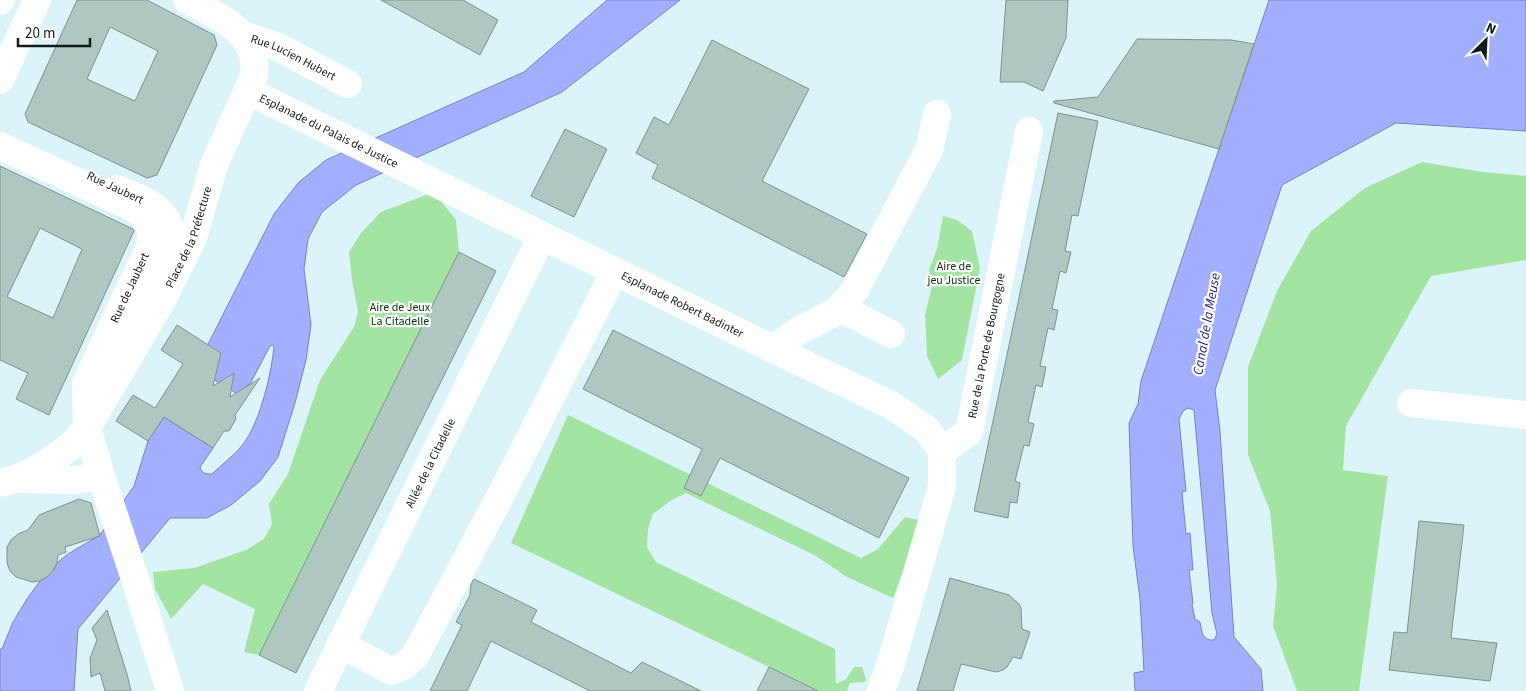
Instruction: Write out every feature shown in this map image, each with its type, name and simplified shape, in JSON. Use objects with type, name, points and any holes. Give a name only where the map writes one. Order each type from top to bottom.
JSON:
[{"type":"street","points":[[0,80],[38,0]]},
{"type":"street","name":"Rue Lucien Hubert","points":[[187,0],[222,19],[242,35],[278,47],[348,84]]},
{"type":"street","name":"Place de la Préfecture","points":[[8,481],[34,470],[79,438],[87,428],[161,302],[193,238],[214,165],[254,76],[254,60],[250,45],[242,35]]},
{"type":"street","name":"Esplanade du Palais de Justice","points":[[248,91],[410,171]]},
{"type":"street","points":[[772,350],[797,332],[837,311],[855,290],[929,150],[938,114]]},
{"type":"street","name":"Rue Jaubert","points":[[0,131],[38,152],[153,205],[167,219],[171,230],[171,241],[116,351],[109,391]]},
{"type":"street","name":"Rue de la Porte de Bourgogne","points":[[942,451],[969,432],[1029,131]]},
{"type":"street","name":"Rue de Jaubert","points":[[0,146],[134,208],[142,213],[150,227],[151,244],[86,383],[87,428]]},
{"type":"street","name":"Esplanade Robert Badinter","points":[[410,171],[772,350],[891,405],[926,428],[942,451]]},
{"type":"street","name":"Allée de la Citadelle","points":[[318,691],[542,236]]},
{"type":"street","points":[[340,644],[391,671],[404,666],[415,656],[503,491],[615,271]]},
{"type":"street","points":[[840,308],[891,334]]},
{"type":"street","points":[[1411,403],[1526,415]]},
{"type":"street","points":[[87,428],[170,691]]},
{"type":"street","points":[[881,691],[891,663],[942,487],[942,451]]},
{"type":"street","name":"Place de la Préfecture","points":[[8,481],[74,480],[104,486]]},
{"type":"green space","points":[[1422,162],[1483,172],[1526,176],[1526,260],[1431,276],[1346,426],[1343,470],[1388,476],[1359,691],[1297,691],[1273,626],[1277,585],[1270,511],[1248,455],[1248,367],[1277,291],[1311,231],[1365,188]]},
{"type":"green space","name":"Aire de Jeux La Citadelle","points":[[434,192],[456,220],[459,252],[259,655],[244,652],[255,609],[203,584],[171,619],[155,589],[153,572],[194,568],[246,550],[264,539],[272,524],[269,504],[288,474],[320,380],[354,327],[358,312],[349,252],[361,233],[381,212]]},
{"type":"green space","name":"Aire de jeu Justice","points":[[943,216],[957,220],[972,231],[980,268],[962,360],[938,379],[927,356],[925,315],[932,285],[929,270],[937,249]]},
{"type":"green space","points":[[568,415],[861,558],[878,549],[905,517],[919,520],[921,546],[903,571],[893,598],[847,577],[816,556],[686,493],[670,501],[653,514],[648,529],[647,547],[656,562],[835,649],[836,684],[846,679],[854,667],[862,667],[866,679],[865,682],[850,683],[847,691],[805,691],[769,667],[511,543]]},
{"type":"water","points":[[607,0],[680,0],[562,92],[356,185],[322,212],[308,239],[304,269],[311,325],[306,360],[278,457],[260,481],[231,505],[207,518],[170,518],[78,629],[74,691],[0,691],[0,649],[2,649],[13,622],[40,581],[53,571],[57,563],[68,554],[100,535],[134,486],[148,441],[164,417],[213,448],[200,467],[206,474],[212,474],[235,454],[246,440],[256,420],[268,383],[273,358],[273,345],[270,346],[250,384],[246,386],[240,396],[228,388],[234,374],[230,376],[223,386],[212,378],[203,354],[274,214],[298,183],[326,160],[524,72]]},
{"type":"water","name":"Canal de la Meuse","points":[[1269,0],[1526,0],[1526,131],[1396,123],[1282,185],[1215,390],[1220,431],[1234,637],[1261,669],[1263,691],[1135,691],[1134,673],[1144,671],[1140,599],[1133,546],[1129,423],[1138,404],[1141,381]],"holes":[[[1188,408],[1194,410],[1212,613],[1217,634],[1214,640],[1205,637],[1200,622],[1195,619],[1189,570],[1193,570],[1190,533],[1186,534],[1182,492],[1186,491],[1179,419],[1183,411]]]},
{"type":"building","points":[[77,0],[147,0],[214,35],[217,45],[157,175],[147,178],[28,122],[25,114]],"holes":[[[110,27],[158,51],[135,101],[87,79]]]},
{"type":"building","points":[[381,0],[463,0],[498,20],[480,55]]},
{"type":"building","points":[[1006,0],[1068,0],[1066,38],[1043,91],[1024,82],[1000,82]]},
{"type":"building","points":[[1137,39],[1231,40],[1254,44],[1219,149],[1054,103],[1054,101],[1098,97]]},
{"type":"building","points":[[712,40],[809,89],[762,181],[867,234],[844,277],[652,178],[658,165],[636,153],[654,117],[669,125]]},
{"type":"building","points":[[1058,113],[1098,121],[1078,216],[1072,215],[1065,251],[1071,252],[1066,273],[1060,271],[1052,309],[1058,310],[1054,330],[1048,328],[1040,366],[1046,367],[1042,387],[1036,385],[1028,422],[1034,424],[1029,446],[1024,445],[1015,481],[1020,483],[1017,503],[1010,502],[1008,518],[974,511]]},
{"type":"building","points":[[565,129],[607,149],[574,217],[531,196]]},
{"type":"building","points":[[0,166],[134,231],[49,415],[16,399],[28,373],[0,360]],"holes":[[[40,228],[82,249],[53,318],[7,297]]]},
{"type":"building","points":[[459,252],[496,271],[296,673],[259,655]]},
{"type":"building","points":[[177,325],[221,353],[213,386],[234,373],[230,397],[260,378],[235,415],[236,419],[229,431],[224,431],[213,448],[164,417],[148,441],[116,421],[133,395],[155,408],[183,364],[161,350]]},
{"type":"building","points":[[613,330],[909,478],[879,538],[720,458],[701,496],[684,488],[702,449],[583,389]]},
{"type":"building","points":[[79,499],[91,503],[100,536],[65,547],[66,552],[58,555],[53,571],[40,581],[32,582],[16,577],[10,571],[7,563],[7,547],[11,540],[18,534],[28,530],[39,515]]},
{"type":"building","points":[[1419,521],[1464,525],[1451,638],[1497,643],[1490,681],[1389,670],[1394,632],[1407,633]]},
{"type":"building","points":[[950,578],[1009,595],[1021,608],[1022,629],[1030,632],[1021,659],[1013,657],[1003,670],[996,672],[961,664],[953,691],[917,691]]},
{"type":"building","points":[[474,579],[537,610],[531,622],[631,673],[642,662],[701,691],[590,691],[491,641],[467,691],[430,691],[462,625],[456,622],[470,595],[471,584]]},
{"type":"building","points":[[107,610],[131,691],[105,691],[100,673],[91,677],[90,658],[97,640],[92,628]]},
{"type":"building","points":[[769,667],[818,691],[757,691]]}]
